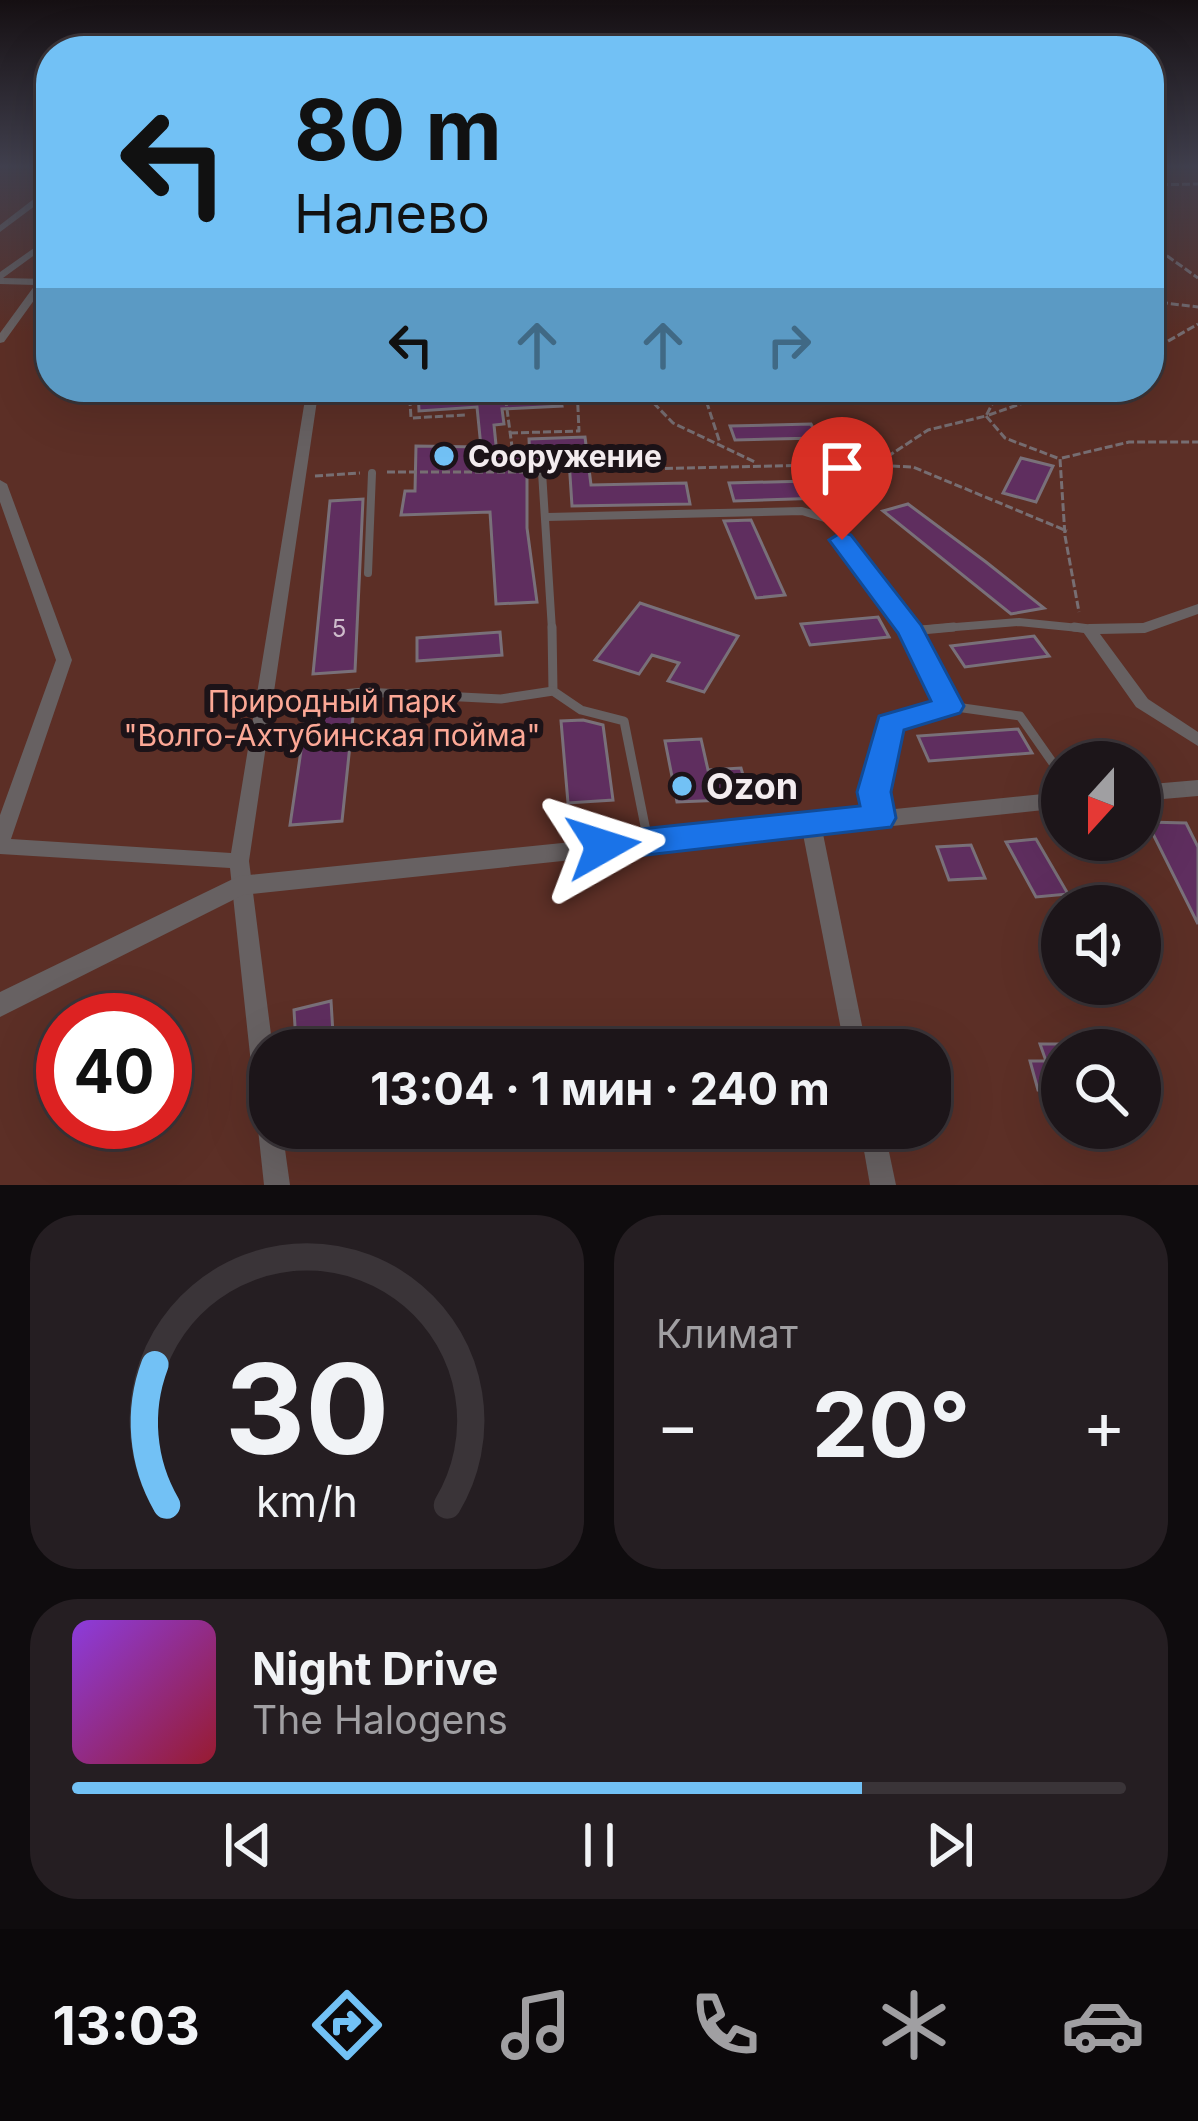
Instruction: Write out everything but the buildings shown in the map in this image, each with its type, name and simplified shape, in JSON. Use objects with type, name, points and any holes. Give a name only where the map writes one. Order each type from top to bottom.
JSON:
[{"type":"street","points":[[0,279],[36,251]]},
{"type":"street","points":[[0,279],[36,281]]},
{"type":"street","points":[[0,340],[36,295]]},
{"type":"street","points":[[277,1185],[239,874],[311,402]]},
{"type":"street","points":[[0,484],[64,660],[0,844],[239,874],[649,841],[1041,802]]},
{"type":"street","points":[[1089,628],[1145,628],[1198,609]]},
{"type":"street","points":[[1089,628],[1142,703],[1198,740]]},
{"type":"street","points":[[1161,791],[1198,788]]},
{"type":"street","points":[[811,824],[852,1029]]},
{"type":"street","points":[[0,1005],[239,874]]},
{"type":"street","points":[[876,1149],[884,1185]]},
{"type":"lane","points":[[879,465],[871,472],[869,491],[841,523],[842,540],[911,631],[949,706]]},
{"type":"lane","points":[[368,574],[372,472]]},
{"type":"lane","points":[[542,472],[548,517],[553,692]]},
{"type":"lane","points":[[548,517],[802,511],[841,523]]},
{"type":"lane","points":[[911,631],[1019,622],[1089,628]]},
{"type":"lane","points":[[266,701],[364,692],[501,700],[553,692],[580,710],[625,721],[649,841]]},
{"type":"lane","points":[[879,818],[876,774],[890,724],[949,706],[1020,716],[1041,746]]},
{"type":"path","points":[[1164,254],[1198,278]]},
{"type":"path","points":[[1164,304],[1198,308]]},
{"type":"path","points":[[1164,343],[1198,324]]},
{"type":"path","points":[[410,402],[411,418],[466,415]]},
{"type":"path","points":[[506,402],[515,471]]},
{"type":"path","points":[[510,434],[580,431],[578,402]]},
{"type":"path","points":[[647,402],[673,422],[757,463]]},
{"type":"path","points":[[707,402],[720,444]]},
{"type":"path","points":[[986,416],[993,402]]},
{"type":"path","points":[[879,465],[900,444],[928,430],[1026,402]]},
{"type":"path","points":[[986,416],[1005,438],[1060,459],[1091,446],[1148,440],[1198,442]]},
{"type":"path","points":[[1060,459],[1058,508],[1069,532],[1077,608],[1089,628]]},
{"type":"path","points":[[303,476],[757,463],[913,467],[1069,532]]},
{"type":"green space","name":"Природный парк \"Волго-Ахтубинская пойма\"","points":[[0,222],[36,222],[36,402],[1164,402],[1164,222],[1198,222],[1198,1185],[0,1185]]},
{"type":"place","name":"Сооружение","points":[[444,456]]},
{"type":"place","name":"Ozon","points":[[682,786]]},
{"type":"route","points":[[603,846],[879,818],[874,792],[878,756],[890,724],[949,706],[911,631],[842,540]]}]
